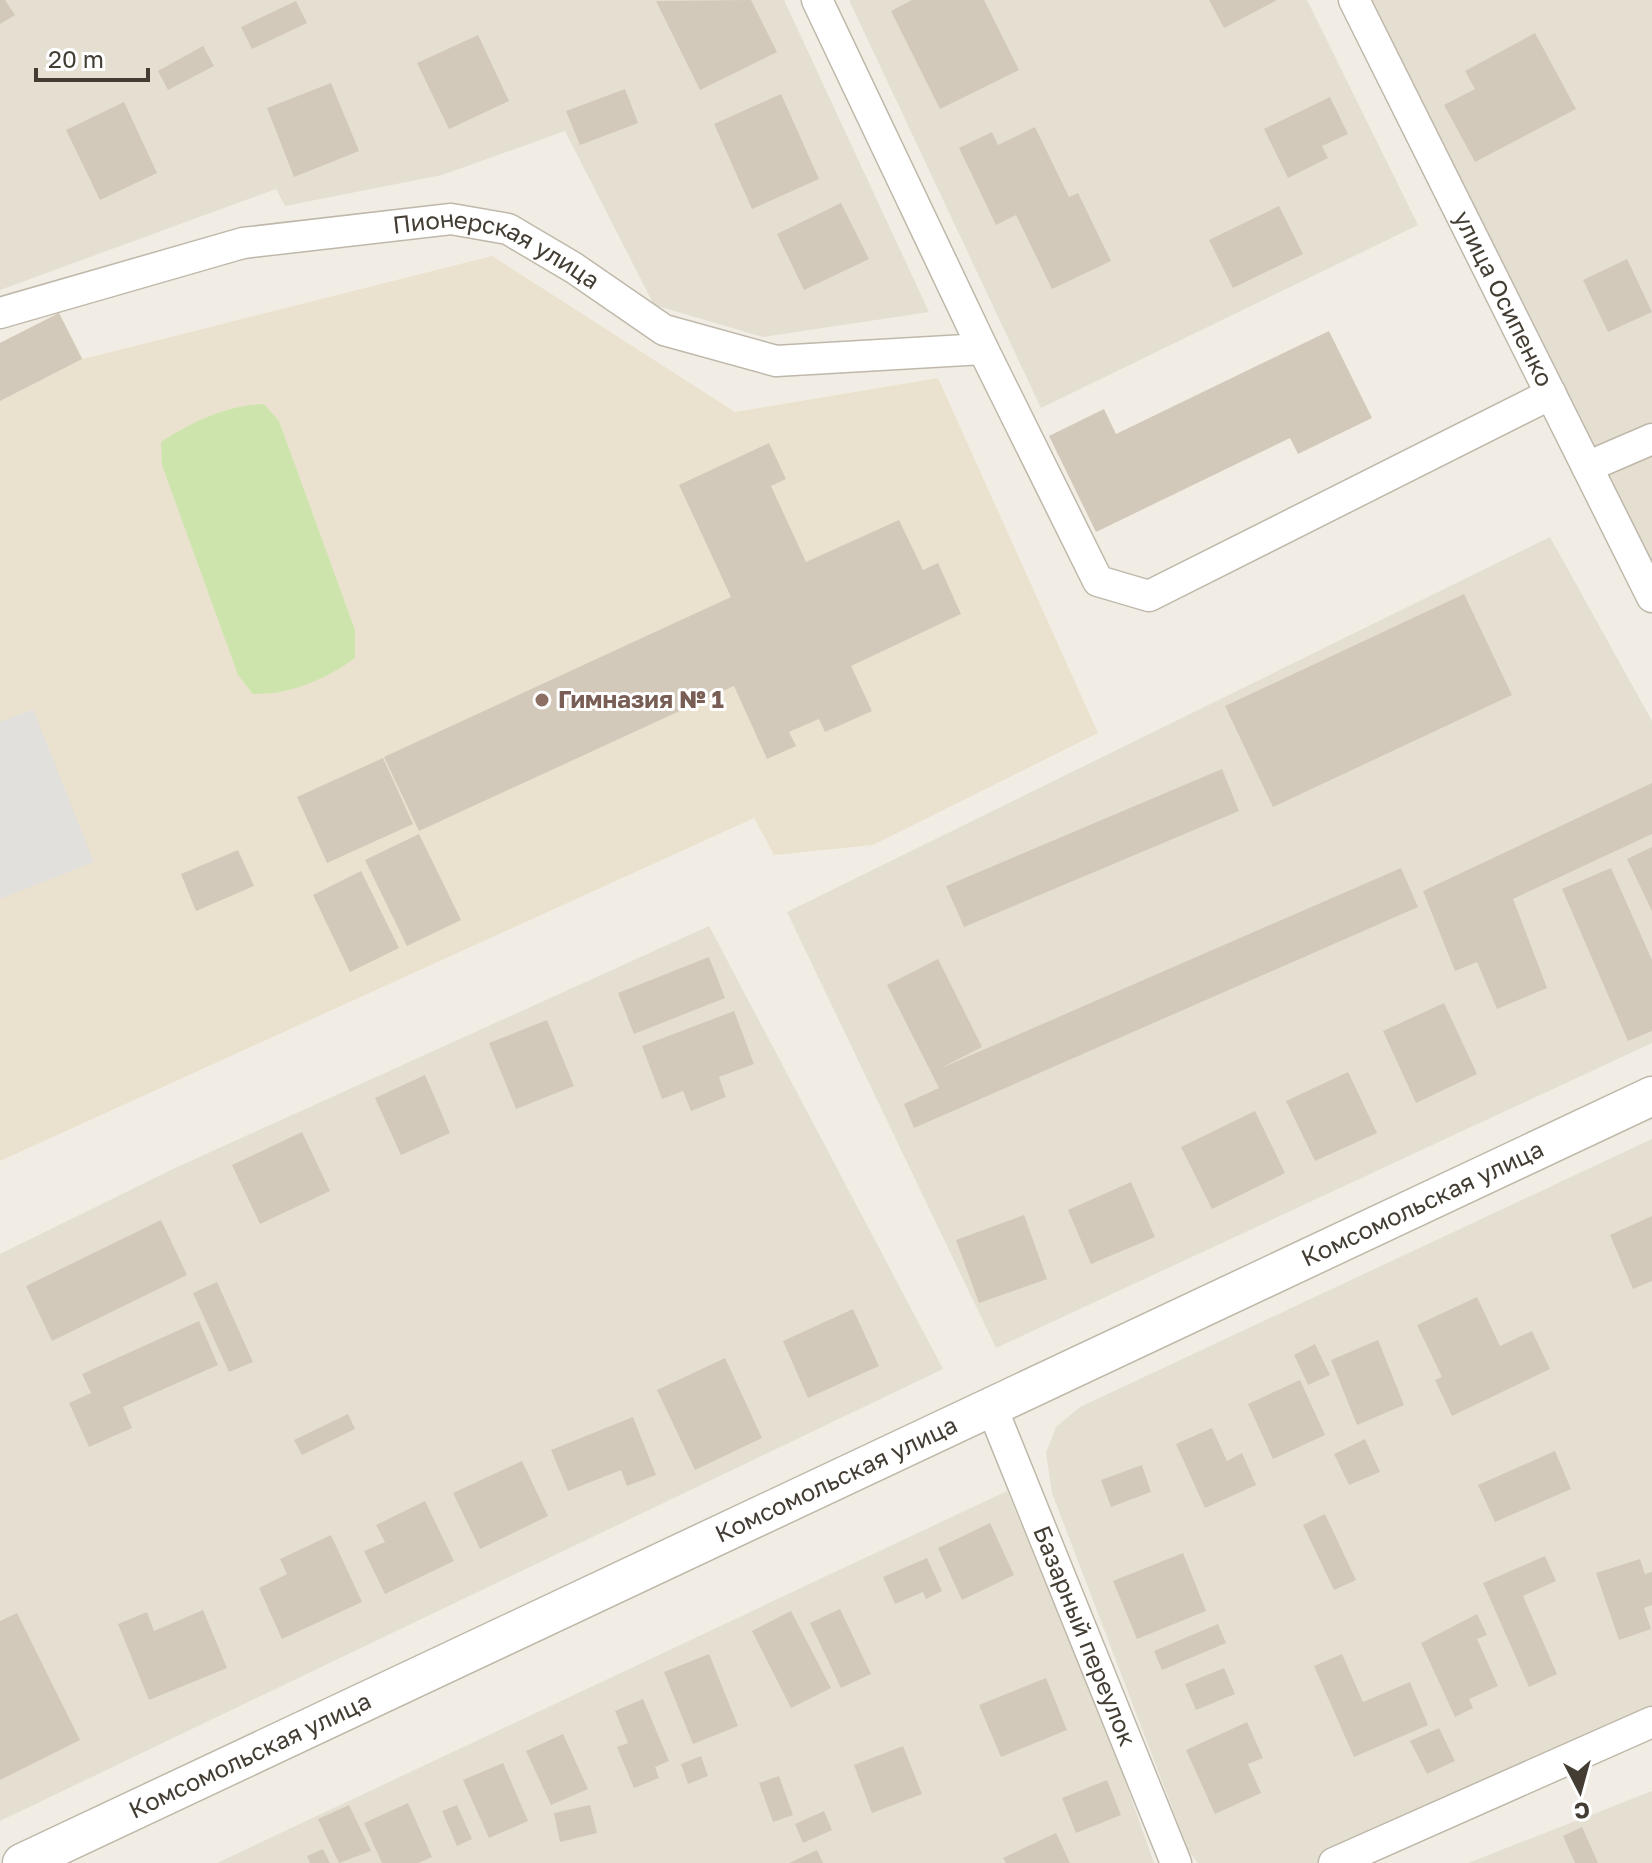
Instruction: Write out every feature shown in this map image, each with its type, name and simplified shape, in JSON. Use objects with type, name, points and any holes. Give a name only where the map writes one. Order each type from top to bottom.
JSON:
[{"type":"street","points":[[817,0],[983,349],[1098,581],[1149,596],[1551,394]]},
{"type":"street","name":"улица Осипенко","points":[[1354,0],[1652,597]]},
{"type":"street","name":"Пионерская улица","points":[[0,313],[243,243],[451,219],[508,229],[574,268],[664,330],[776,361],[983,349]]},
{"type":"street","points":[[1587,467],[1652,439]]},
{"type":"street","name":"Комсомольская улица","points":[[22,1863],[1652,1096]]},
{"type":"street","name":"Базарный переулок","points":[[992,1408],[1176,1863]]},
{"type":"street","points":[[1334,1863],[1652,1722]]},
{"type":"shaded area","points":[[0,0],[784,0],[929,312],[763,337],[654,305],[565,131],[442,175],[285,206],[276,189],[0,290]]},
{"type":"shaded area","points":[[849,0],[1307,0],[1418,225],[1041,408]]},
{"type":"shaded area","points":[[1371,0],[1652,0],[1652,571]]},
{"type":"shaded area","name":"Гимназия № 1","points":[[492,256],[735,412],[938,378],[1098,733],[873,845],[774,855],[754,818],[0,1161],[0,343],[59,313],[83,359]]},
{"type":"shaded area","points":[[1550,537],[1652,721],[1652,1043],[996,1348],[787,912]]},
{"type":"shaded area","points":[[33,709],[94,862],[0,899],[0,722]]},
{"type":"shaded area","points":[[709,926],[943,1369],[0,1821],[0,1254],[173,1169]]},
{"type":"shaded area","points":[[1652,1139],[1652,1722],[1337,1863],[1198,1863],[1189,1852],[1052,1493],[1046,1453],[1056,1427],[1080,1407]]},
{"type":"shaded area","points":[[1007,1491],[1106,1727],[1154,1863],[217,1863]]},
{"type":"shaded area","points":[[1652,1791],[1652,1863],[1468,1863],[1509,1847]]},
{"type":"green space","points":[[264,404],[279,421],[355,630],[355,658],[332,673],[294,689],[253,694],[238,675],[162,465],[161,442],[210,416]]},
{"type":"building","points":[[0,0],[5,0],[15,15],[0,24]]},
{"type":"building","points":[[751,0],[777,52],[700,90],[656,1]]},
{"type":"building","points":[[912,0],[984,0],[1019,70],[940,109],[891,11]]},
{"type":"building","points":[[1209,0],[1277,0],[1224,28]]},
{"type":"building","points":[[296,1],[307,23],[252,49],[241,27]]},
{"type":"building","points":[[1535,33],[1576,109],[1475,162],[1444,105],[1475,89],[1465,71]]},
{"type":"building","points":[[478,35],[509,101],[449,129],[417,63]]},
{"type":"building","points":[[203,46],[214,66],[168,90],[158,71]]},
{"type":"building","points":[[331,83],[359,151],[294,177],[267,108]]},
{"type":"building","points":[[625,89],[638,123],[580,145],[566,111]]},
{"type":"building","points":[[781,94],[819,179],[752,209],[714,124]]},
{"type":"building","points":[[1330,97],[1348,134],[1322,146],[1328,158],[1288,178],[1264,129]]},
{"type":"building","points":[[124,102],[157,173],[100,200],[66,130]]},
{"type":"building","points":[[1035,127],[1069,197],[1078,193],[1111,261],[1052,289],[1016,215],[996,225],[959,148],[992,132],[998,145]]},
{"type":"building","points":[[841,203],[869,259],[804,290],[777,234]]},
{"type":"building","points":[[1279,206],[1303,254],[1233,288],[1209,240]]},
{"type":"building","points":[[1627,259],[1652,312],[1608,332],[1583,280]]},
{"type":"building","points":[[59,313],[82,359],[0,401],[0,343]]},
{"type":"building","points":[[1329,331],[1372,418],[1298,454],[1290,438],[1096,532],[1049,436],[1104,409],[1116,434]]},
{"type":"building","points":[[769,443],[786,479],[771,486],[806,562],[899,520],[923,570],[938,563],[961,614],[851,666],[872,711],[825,732],[819,719],[789,732],[796,746],[767,759],[734,686],[419,831],[384,757],[731,597],[679,485]]},
{"type":"building","points":[[1464,594],[1512,695],[1273,807],[1225,706]]},
{"type":"building","points":[[383,758],[413,824],[327,863],[297,797]]},
{"type":"building","points":[[1222,769],[1239,811],[964,927],[946,886]]},
{"type":"building","points":[[1652,783],[1652,834],[1513,899],[1547,988],[1497,1009],[1477,962],[1455,971],[1423,891]]},
{"type":"building","points":[[419,834],[461,920],[407,946],[365,860]]},
{"type":"building","points":[[1652,847],[1652,911],[1627,859]]},
{"type":"building","points":[[238,850],[254,886],[196,911],[181,874]]},
{"type":"building","points":[[1401,868],[1418,907],[914,1128],[904,1104],[939,1088],[887,985],[938,959],[982,1047],[939,1069]]},
{"type":"building","points":[[1611,868],[1652,960],[1652,1031],[1628,1041],[1562,889]]},
{"type":"building","points":[[361,871],[399,948],[350,972],[313,895]]},
{"type":"building","points":[[709,957],[725,998],[634,1034],[618,993]]},
{"type":"building","points":[[1444,1003],[1477,1074],[1416,1103],[1383,1031]]},
{"type":"building","points":[[734,1011],[754,1064],[719,1077],[726,1097],[691,1111],[683,1091],[662,1099],[642,1046]]},
{"type":"building","points":[[547,1020],[574,1086],[516,1109],[489,1043]]},
{"type":"building","points":[[1348,1072],[1377,1133],[1315,1161],[1286,1101]]},
{"type":"building","points":[[425,1075],[450,1133],[401,1155],[375,1098]]},
{"type":"building","points":[[1255,1111],[1285,1173],[1212,1209],[1181,1147]]},
{"type":"building","points":[[302,1132],[330,1191],[260,1224],[232,1165]]},
{"type":"building","points":[[1131,1182],[1155,1237],[1091,1264],[1068,1210]]},
{"type":"building","points":[[1024,1215],[1047,1279],[979,1303],[956,1240]]},
{"type":"building","points":[[1652,1216],[1652,1281],[1633,1289],[1610,1235]]},
{"type":"building","points":[[161,1220],[187,1275],[52,1341],[26,1286]]},
{"type":"building","points":[[217,1282],[253,1362],[229,1372],[193,1293]]},
{"type":"building","points":[[1477,1297],[1500,1346],[1532,1331],[1550,1369],[1452,1416],[1435,1380],[1442,1377],[1417,1325]]},
{"type":"building","points":[[853,1309],[879,1366],[808,1398],[783,1341]]},
{"type":"building","points":[[199,1321],[218,1365],[123,1407],[132,1428],[89,1447],[69,1403],[91,1393],[82,1374]]},
{"type":"building","points":[[1378,1340],[1404,1405],[1357,1425],[1331,1360]]},
{"type":"building","points":[[1315,1344],[1330,1375],[1308,1385],[1294,1355]]},
{"type":"building","points":[[725,1358],[762,1438],[695,1470],[657,1390]]},
{"type":"building","points":[[1300,1380],[1325,1435],[1273,1459],[1248,1404]]},
{"type":"building","points":[[348,1414],[355,1429],[302,1455],[294,1440]]},
{"type":"building","points":[[633,1417],[656,1475],[627,1486],[621,1470],[568,1491],[551,1450]]},
{"type":"building","points":[[1212,1428],[1227,1461],[1242,1453],[1256,1485],[1205,1508],[1176,1444]]},
{"type":"building","points":[[1365,1439],[1380,1472],[1349,1485],[1334,1454]]},
{"type":"building","points":[[1555,1451],[1571,1489],[1495,1522],[1478,1485]]},
{"type":"building","points":[[522,1461],[548,1516],[480,1549],[453,1493]]},
{"type":"building","points":[[1142,1465],[1151,1492],[1111,1507],[1101,1480]]},
{"type":"building","points":[[425,1501],[454,1561],[385,1594],[364,1551],[385,1542],[376,1525]]},
{"type":"building","points":[[1325,1514],[1356,1580],[1334,1590],[1303,1525]]},
{"type":"building","points":[[990,1523],[1014,1575],[962,1600],[938,1548]]},
{"type":"building","points":[[331,1535],[362,1602],[282,1639],[259,1588],[287,1574],[280,1559]]},
{"type":"building","points":[[1183,1553],[1206,1611],[1137,1639],[1113,1581]]},
{"type":"building","points":[[1545,1556],[1556,1581],[1523,1596],[1557,1674],[1529,1687],[1483,1583]]},
{"type":"building","points":[[927,1558],[942,1591],[926,1599],[923,1592],[895,1604],[883,1577]]},
{"type":"building","points":[[1640,1559],[1645,1574],[1652,1572],[1652,1605],[1644,1608],[1651,1629],[1619,1640],[1596,1573]]},
{"type":"building","points":[[840,1609],[871,1674],[841,1688],[810,1623]]},
{"type":"building","points":[[203,1610],[227,1668],[149,1700],[118,1624],[147,1612],[154,1631]]},
{"type":"building","points":[[791,1611],[831,1688],[791,1708],[752,1631]]},
{"type":"building","points":[[17,1613],[80,1740],[0,1780],[0,1621]]},
{"type":"building","points":[[1477,1614],[1487,1635],[1477,1639],[1498,1686],[1469,1699],[1473,1708],[1455,1717],[1421,1643]]},
{"type":"building","points":[[1218,1624],[1226,1643],[1162,1670],[1154,1651]]},
{"type":"building","points":[[709,1654],[738,1726],[693,1744],[664,1672]]},
{"type":"building","points":[[1342,1654],[1363,1702],[1410,1682],[1428,1725],[1354,1757],[1314,1666]]},
{"type":"building","points":[[1224,1668],[1235,1694],[1196,1710],[1185,1684]]},
{"type":"building","points":[[1046,1678],[1067,1730],[1001,1757],[979,1705]]},
{"type":"building","points":[[643,1699],[669,1761],[655,1767],[659,1778],[634,1788],[617,1747],[628,1743],[615,1711]]},
{"type":"building","points":[[1247,1722],[1263,1758],[1248,1764],[1261,1793],[1215,1814],[1186,1750]]},
{"type":"building","points":[[1439,1728],[1455,1761],[1427,1774],[1410,1741]]},
{"type":"building","points":[[563,1734],[588,1789],[551,1805],[526,1751]]},
{"type":"building","points":[[903,1746],[922,1794],[872,1813],[854,1765]]},
{"type":"building","points":[[701,1756],[708,1776],[688,1784],[681,1764]]},
{"type":"building","points":[[503,1763],[528,1821],[489,1838],[463,1780]]},
{"type":"building","points":[[779,1776],[793,1815],[773,1822],[759,1783]]},
{"type":"building","points":[[1107,1780],[1121,1815],[1076,1833],[1062,1798]]},
{"type":"building","points":[[408,1803],[432,1857],[418,1863],[382,1863],[364,1823]]},
{"type":"building","points":[[349,1805],[371,1851],[339,1863],[318,1819]]},
{"type":"building","points":[[457,1805],[472,1839],[457,1846],[442,1811]]},
{"type":"building","points":[[590,1805],[597,1833],[560,1842],[554,1813]]},
{"type":"building","points":[[824,1811],[832,1830],[803,1843],[795,1824]]},
{"type":"building","points":[[1582,1827],[1598,1863],[1575,1863],[1563,1836]]},
{"type":"building","points":[[1056,1833],[1070,1863],[1006,1863],[1003,1858]]},
{"type":"building","points":[[323,1849],[330,1863],[310,1863],[307,1856]]},
{"type":"building","points":[[817,1850],[823,1863],[789,1863]]},
{"type":"place","name":"Гимназия № 1","points":[[542,700]]}]
